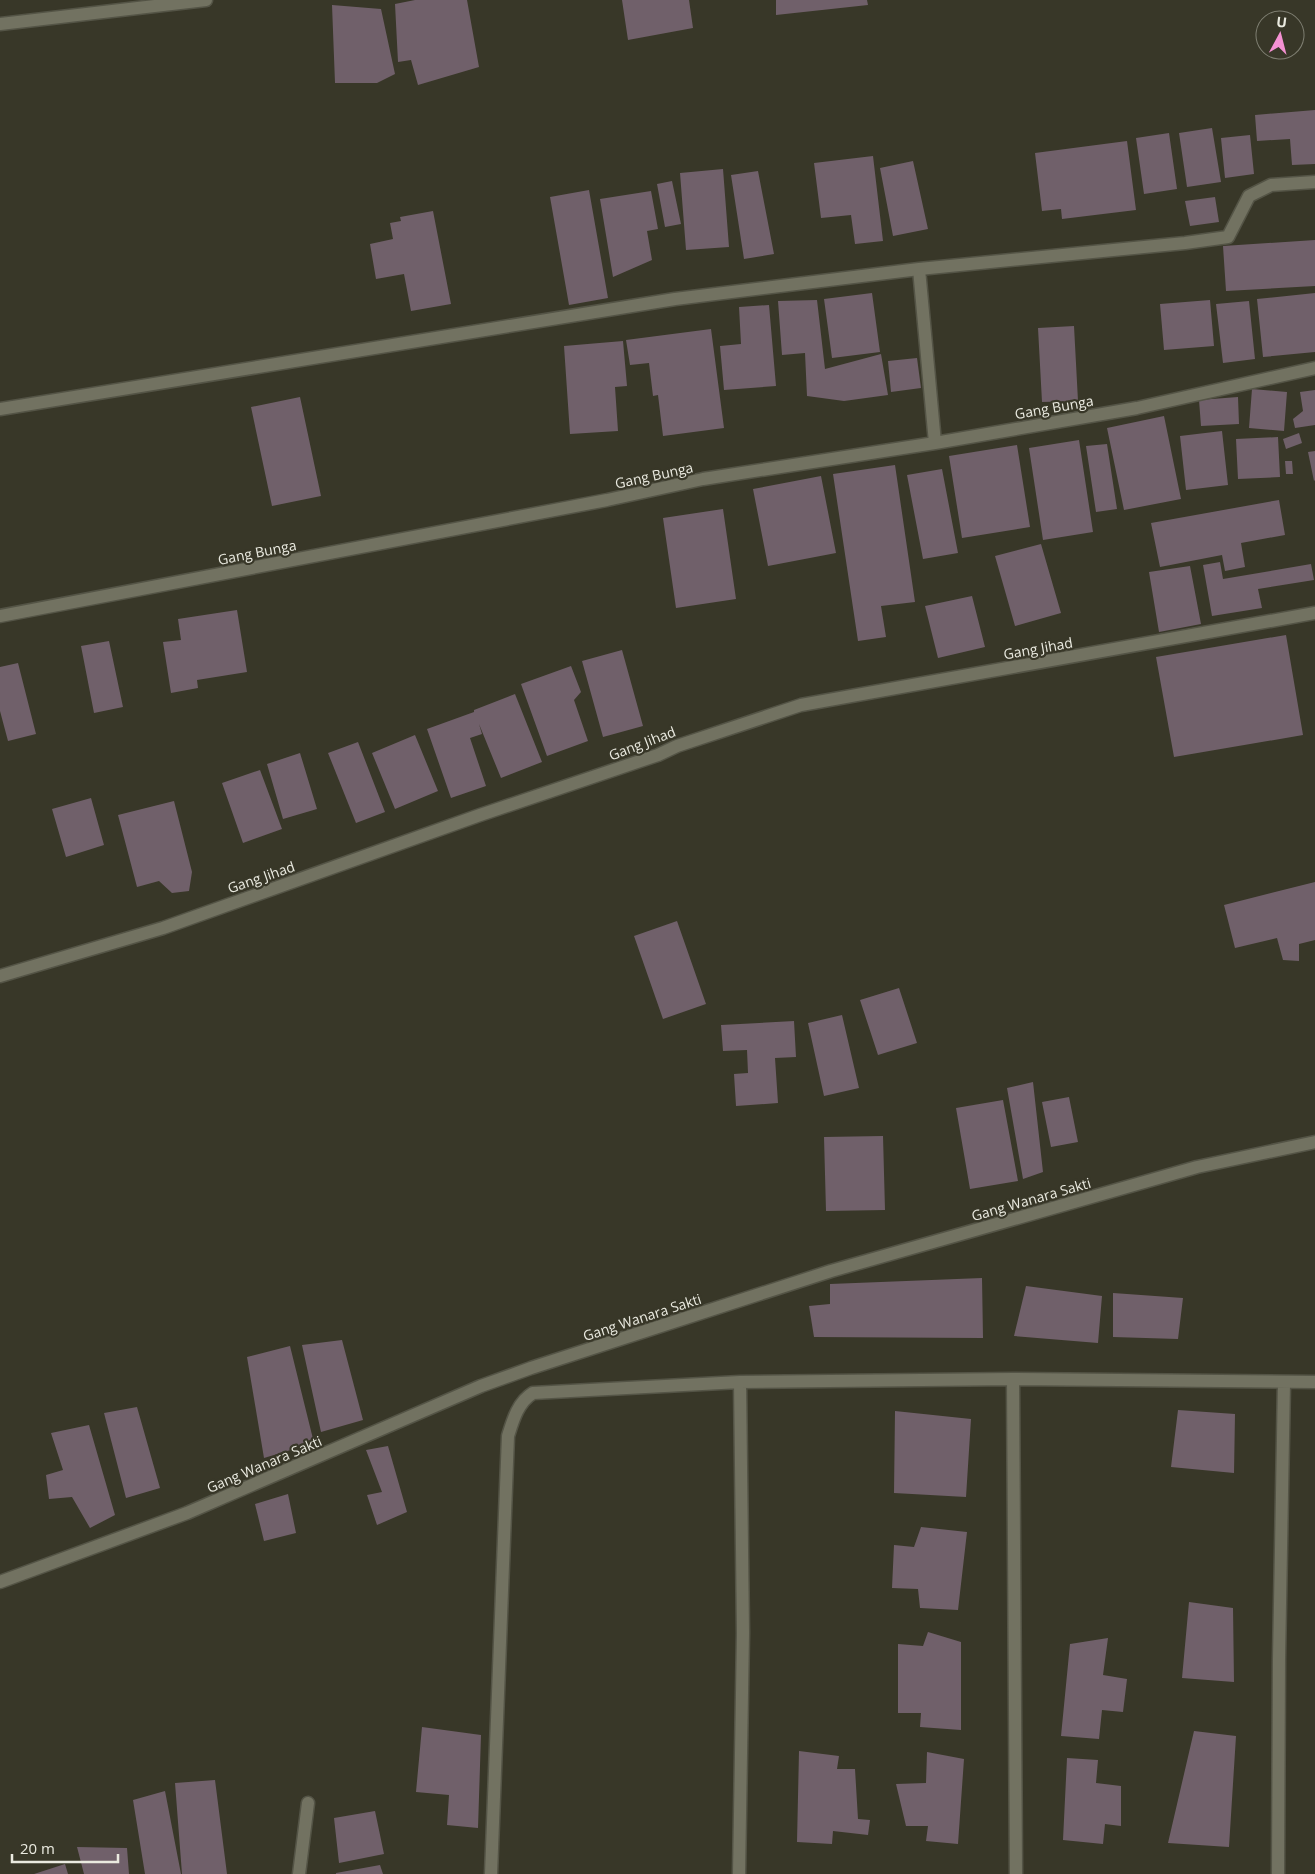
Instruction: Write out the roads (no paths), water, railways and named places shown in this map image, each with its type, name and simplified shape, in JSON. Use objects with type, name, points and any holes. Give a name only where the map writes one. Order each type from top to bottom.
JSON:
[{"type":"street","points":[[0,24],[206,0]]},
{"type":"street","points":[[0,409],[675,299],[919,269],[1185,243],[1228,237],[1249,196],[1271,185],[1315,182]]},
{"type":"street","points":[[919,269],[935,443]]},
{"type":"street","name":"Gang Bunga","points":[[0,616],[607,500],[703,479],[935,443],[1137,408],[1315,368]]},
{"type":"street","name":"Gang Jihad","points":[[0,976],[163,928],[480,815],[658,755],[677,746],[801,705],[1315,613]]},
{"type":"street","name":"Gang Wanara Sakti","points":[[0,1582],[187,1513],[481,1386],[530,1368],[831,1271],[1197,1167],[1315,1142]]},
{"type":"street","points":[[1013,1379],[1016,1874]]},
{"type":"street","points":[[491,1874],[508,1436],[514,1416],[525,1398],[533,1393],[740,1382],[1013,1379],[1315,1382]]},
{"type":"street","points":[[739,1874],[743,1633],[740,1382]]},
{"type":"street","points":[[1278,1874],[1279,1659],[1284,1382]]},
{"type":"street","points":[[299,1874],[308,1803]]}]
